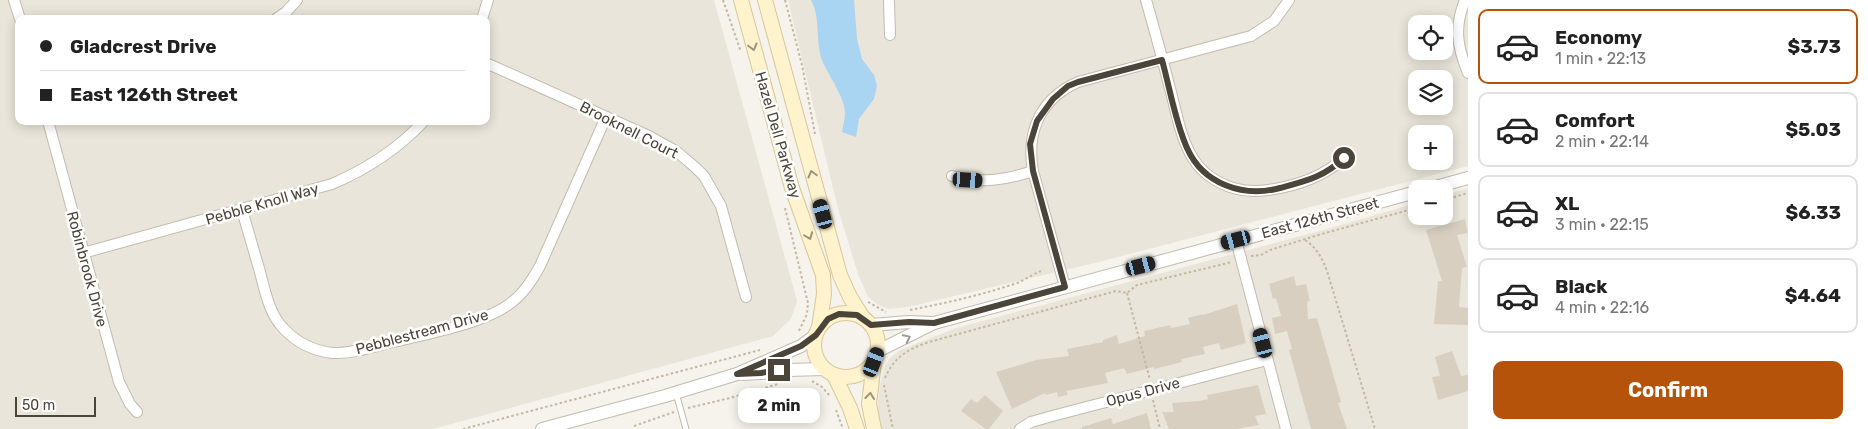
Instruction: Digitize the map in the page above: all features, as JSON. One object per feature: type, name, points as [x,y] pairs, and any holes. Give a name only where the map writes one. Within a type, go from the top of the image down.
[{"type":"main road","name":"Hazel Dell Parkway","points":[[741,0],[792,188],[821,268],[824,294],[818,331]]},
{"type":"main road","name":"Hazel Dell Parkway","points":[[765,0],[840,275],[850,297],[867,322]]},
{"type":"main road","points":[[857,429],[850,408],[829,372],[818,361],[814,351],[818,331],[828,319],[839,314],[851,314],[867,322],[877,335],[876,357],[869,404],[874,429]]},
{"type":"main road","points":[[829,372],[845,378],[856,376],[866,370],[876,357]]},
{"type":"street","points":[[14,0],[19,15]]},
{"type":"street","points":[[282,15],[297,0]]},
{"type":"street","points":[[483,15],[488,0]]},
{"type":"street","points":[[889,0],[890,35]]},
{"type":"street","points":[[1146,0],[1187,147],[1204,172],[1221,184],[1244,191],[1275,189],[1318,177],[1332,169],[1344,158]]},
{"type":"street","points":[[1065,287],[1030,156],[1032,133],[1045,108],[1061,91],[1078,82],[1251,36],[1274,21],[1289,0]]},
{"type":"street","points":[[1465,0],[1458,27],[1458,47],[1468,72]]},
{"type":"street","name":"Brooknell Court","points":[[490,65],[676,151],[704,176],[721,206],[746,297]]},
{"type":"street","name":"Pebblestream Drive","points":[[242,210],[271,310],[282,327],[298,341],[313,349],[333,353],[351,352],[443,330],[501,309],[512,302],[531,281],[540,266],[606,117]]},
{"type":"street","name":"Robinbrook Drive","points":[[49,125],[119,382],[130,404],[137,412]]},
{"type":"street","name":"Pebble Knoll Way","points":[[83,253],[315,190],[346,178],[385,155],[419,125]]},
{"type":"street","points":[[952,176],[968,180],[985,181],[1001,180],[1033,171]]},
{"type":"street","points":[[1453,182],[1468,178]]},
{"type":"street","name":"East 126th Street","points":[[876,357],[934,323],[1408,194]]},
{"type":"street","points":[[1236,240],[1286,429]]},
{"type":"street","name":"East 126th Street","points":[[867,322],[934,323]]},
{"type":"street","points":[[542,429],[737,374],[801,346],[818,331]]},
{"type":"street","name":"Opus Drive","points":[[1020,429],[1031,422],[1267,360]]},
{"type":"street","points":[[737,374],[794,369],[829,372]]},
{"type":"lane","points":[[676,392],[686,429]]},
{"type":"path","points":[[786,0],[802,65],[816,136]]},
{"type":"path","points":[[1453,198],[1468,194]]},
{"type":"path","points":[[893,429],[884,382],[892,364],[904,353],[929,342],[1116,291],[1127,293],[1137,285],[1261,255],[1270,250],[1408,210]]},
{"type":"path","points":[[1305,240],[1315,247],[1327,272],[1376,429]]},
{"type":"path","points":[[905,311],[996,290],[1042,271]]},
{"type":"path","points":[[794,337],[805,322],[808,314],[807,292]]},
{"type":"path","points":[[1127,293],[1160,429]]},
{"type":"path","points":[[865,297],[874,306],[888,312]]},
{"type":"path","points":[[463,429],[764,349]]},
{"type":"path","points":[[809,380],[822,387],[831,398]]},
{"type":"path","points":[[634,426],[681,410],[780,383]]},
{"type":"shaded area","points":[[0,0],[714,0],[797,301],[791,319],[773,336],[433,429],[0,429]]},
{"type":"shaded area","points":[[788,0],[1468,0],[1468,166],[1453,170],[1453,125],[1408,125],[1408,170],[1453,170],[1408,180],[1408,182],[1095,263],[908,307],[889,309],[878,305],[868,297],[858,274],[838,209]]},
{"type":"shaded area","points":[[1468,188],[1468,429],[882,429],[877,409],[880,384],[885,366],[890,358],[900,350],[956,328],[1327,229],[1408,205],[1408,225],[1453,225],[1453,192]]},
{"type":"water","points":[[811,0],[854,0],[857,39],[862,59],[874,75],[877,86],[874,99],[859,119],[856,137],[842,132],[845,115],[844,107],[822,60],[816,14]]},
{"type":"building","points":[[1465,219],[1468,233],[1457,235],[1467,267],[1462,268],[1459,307],[1468,308],[1468,325],[1434,324],[1438,281],[1442,281],[1426,230],[1444,225],[1453,225],[1453,222]]},
{"type":"building","points":[[1294,276],[1296,286],[1306,284],[1310,301],[1307,302],[1308,319],[1317,318],[1341,402],[1338,403],[1347,429],[1311,429],[1289,350],[1292,349],[1287,331],[1275,334],[1272,318],[1281,316],[1276,298],[1273,299],[1269,284]]},
{"type":"building","points":[[1237,304],[1246,343],[1221,350],[1219,343],[1203,347],[1205,354],[1181,359],[1182,362],[1154,369],[1154,367],[1127,374],[1124,368],[1105,373],[1108,383],[1066,391],[1068,395],[1058,397],[1057,392],[1046,395],[1045,393],[1012,409],[996,372],[1036,360],[1069,356],[1067,349],[1103,342],[1103,340],[1117,335],[1119,344],[1145,336],[1144,331],[1170,325],[1171,328],[1190,324],[1188,318]]},
{"type":"building","points":[[1452,351],[1461,376],[1468,375],[1468,391],[1438,400],[1432,377],[1440,376],[1435,357]]},
{"type":"building","points":[[1258,385],[1266,414],[1255,416],[1259,425],[1236,429],[1169,429],[1162,412],[1174,412],[1172,403],[1199,401],[1208,399],[1207,395]]},
{"type":"building","points":[[985,395],[1003,411],[989,429],[986,429],[961,411],[971,399],[977,403]]},
{"type":"building","points":[[1147,413],[1151,429],[1082,429],[1082,427],[1111,418],[1113,424]]},
{"type":"route","points":[[779,370],[737,374],[808,342],[816,335],[823,323],[839,314],[857,315],[871,325],[909,322],[934,323],[1065,287],[1033,171],[1030,144],[1037,121],[1045,108],[1061,91],[1078,82],[1162,60],[1184,138],[1191,155],[1209,176],[1235,190],[1260,192],[1311,180],[1332,169],[1344,158]]}]
